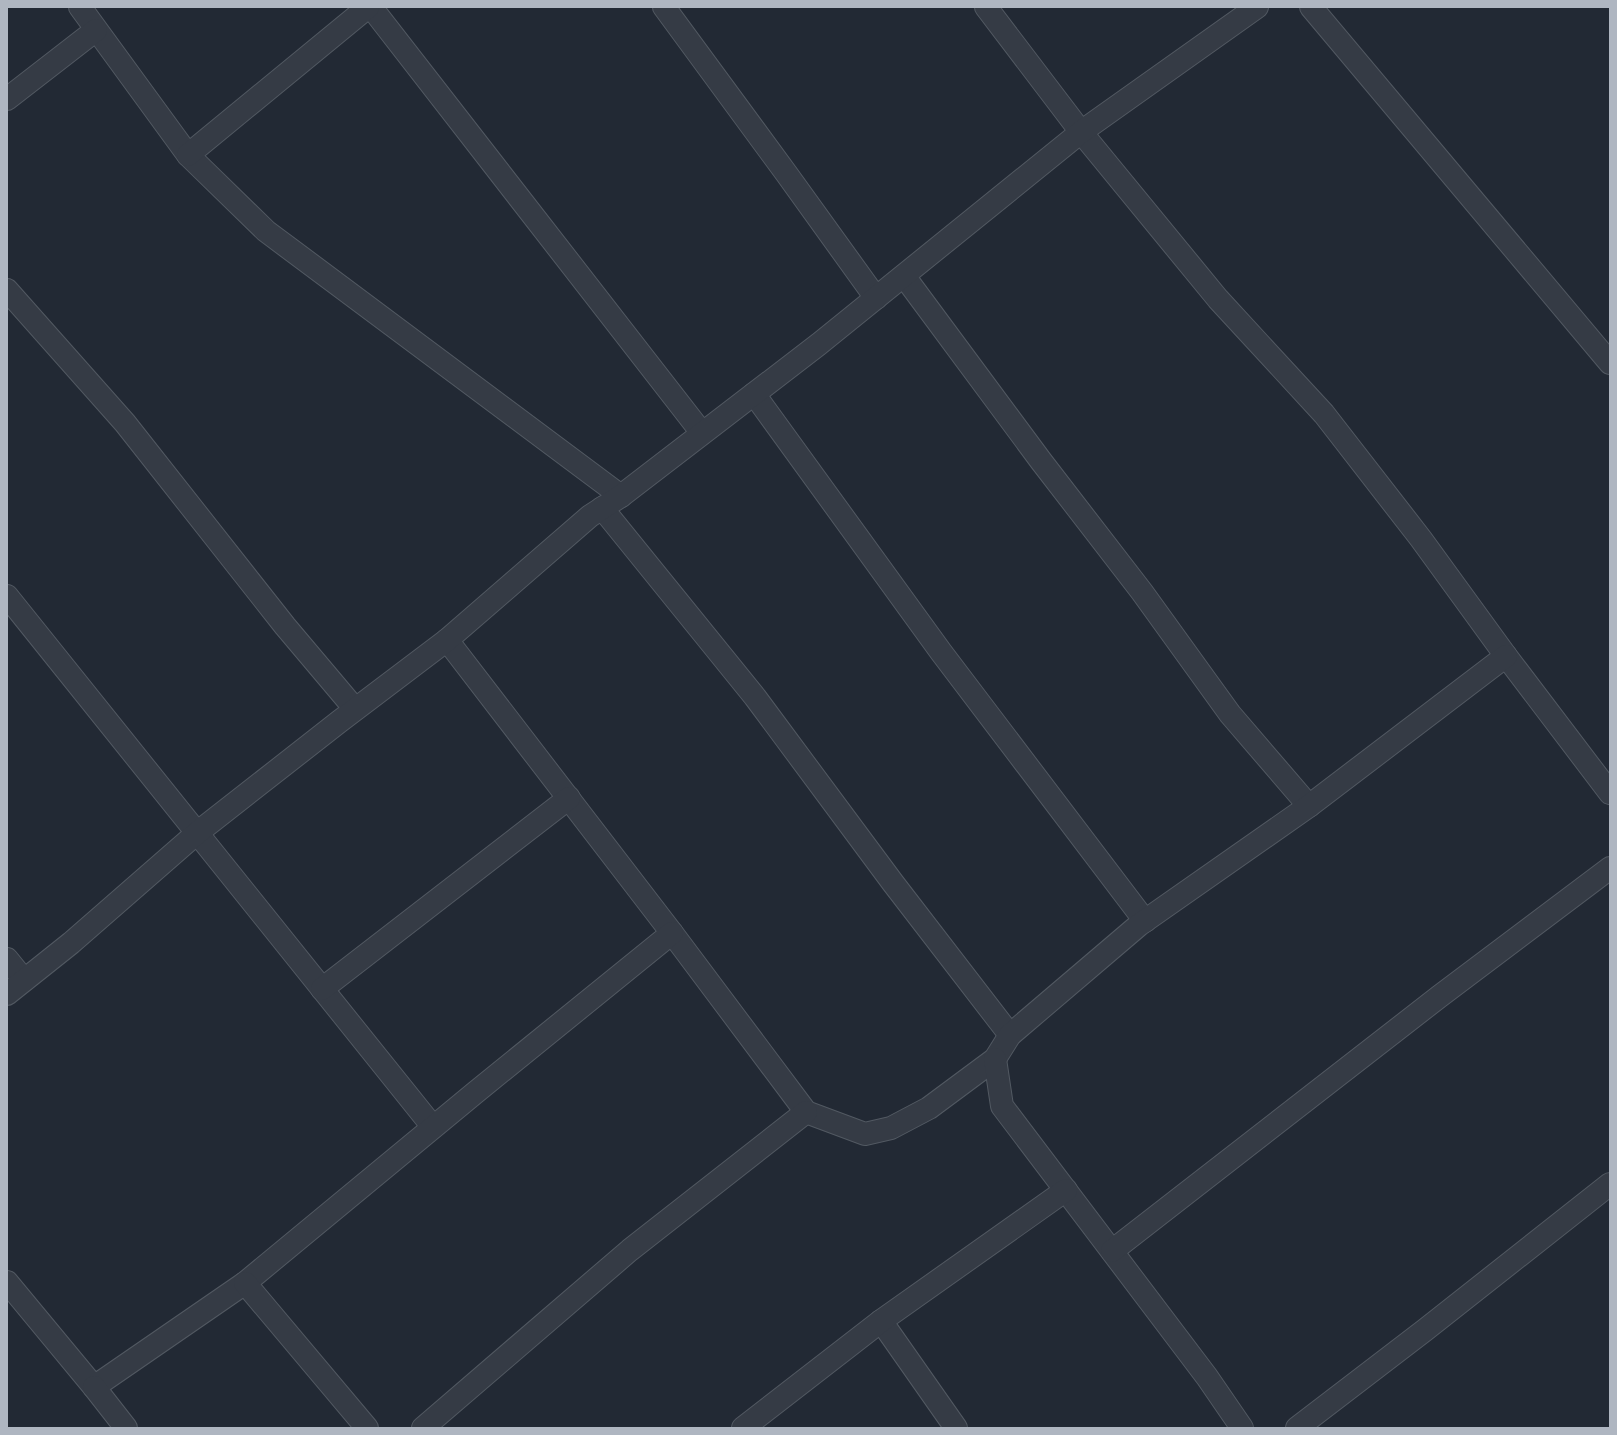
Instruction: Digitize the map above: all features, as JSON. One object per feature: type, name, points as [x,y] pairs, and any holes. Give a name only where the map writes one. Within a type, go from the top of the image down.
[{"type":"street","points":[[80,7],[188,155],[266,231],[621,496]]},
{"type":"street","points":[[188,155],[370,7],[702,433]]},
{"type":"street","points":[[664,7],[876,298]]},
{"type":"street","points":[[986,7],[1081,132],[1218,299],[1324,414],[1421,539],[1506,656],[1610,793]]},
{"type":"street","points":[[7,994],[71,943],[197,834],[447,640],[602,508],[621,496],[754,394],[904,276],[1081,132],[1257,7]]},
{"type":"street","points":[[1311,7],[1610,362]]},
{"type":"street","points":[[7,99],[96,30]]},
{"type":"street","points":[[904,276],[1041,461],[1142,592],[1230,714],[1309,806]]},
{"type":"street","points":[[7,290],[125,423],[285,626],[355,710]]},
{"type":"street","points":[[754,394],[941,652],[1145,921]]},
{"type":"street","points":[[602,508],[755,697],[893,883],[1010,1035]]},
{"type":"street","points":[[7,596],[433,1127]]},
{"type":"street","points":[[447,640],[672,933],[806,1112],[866,1134],[891,1128],[929,1108],[995,1059],[1010,1035],[1145,921],[1309,806],[1506,656]]},
{"type":"street","points":[[322,989],[568,798]]},
{"type":"street","points":[[1112,1251],[1433,1001],[1610,868]]},
{"type":"street","points":[[94,1387],[245,1283],[433,1127],[672,933]]},
{"type":"street","points":[[7,959],[24,980]]},
{"type":"street","points":[[995,1059],[1002,1106],[1207,1377],[1242,1428]]},
{"type":"street","points":[[423,1428],[630,1250],[806,1112]]},
{"type":"street","points":[[1297,1428],[1432,1325],[1610,1184]]},
{"type":"street","points":[[743,1428],[881,1321],[1066,1190]]},
{"type":"street","points":[[7,1282],[126,1428]]},
{"type":"street","points":[[245,1283],[367,1428]]},
{"type":"street","points":[[881,1321],[956,1428]]}]
